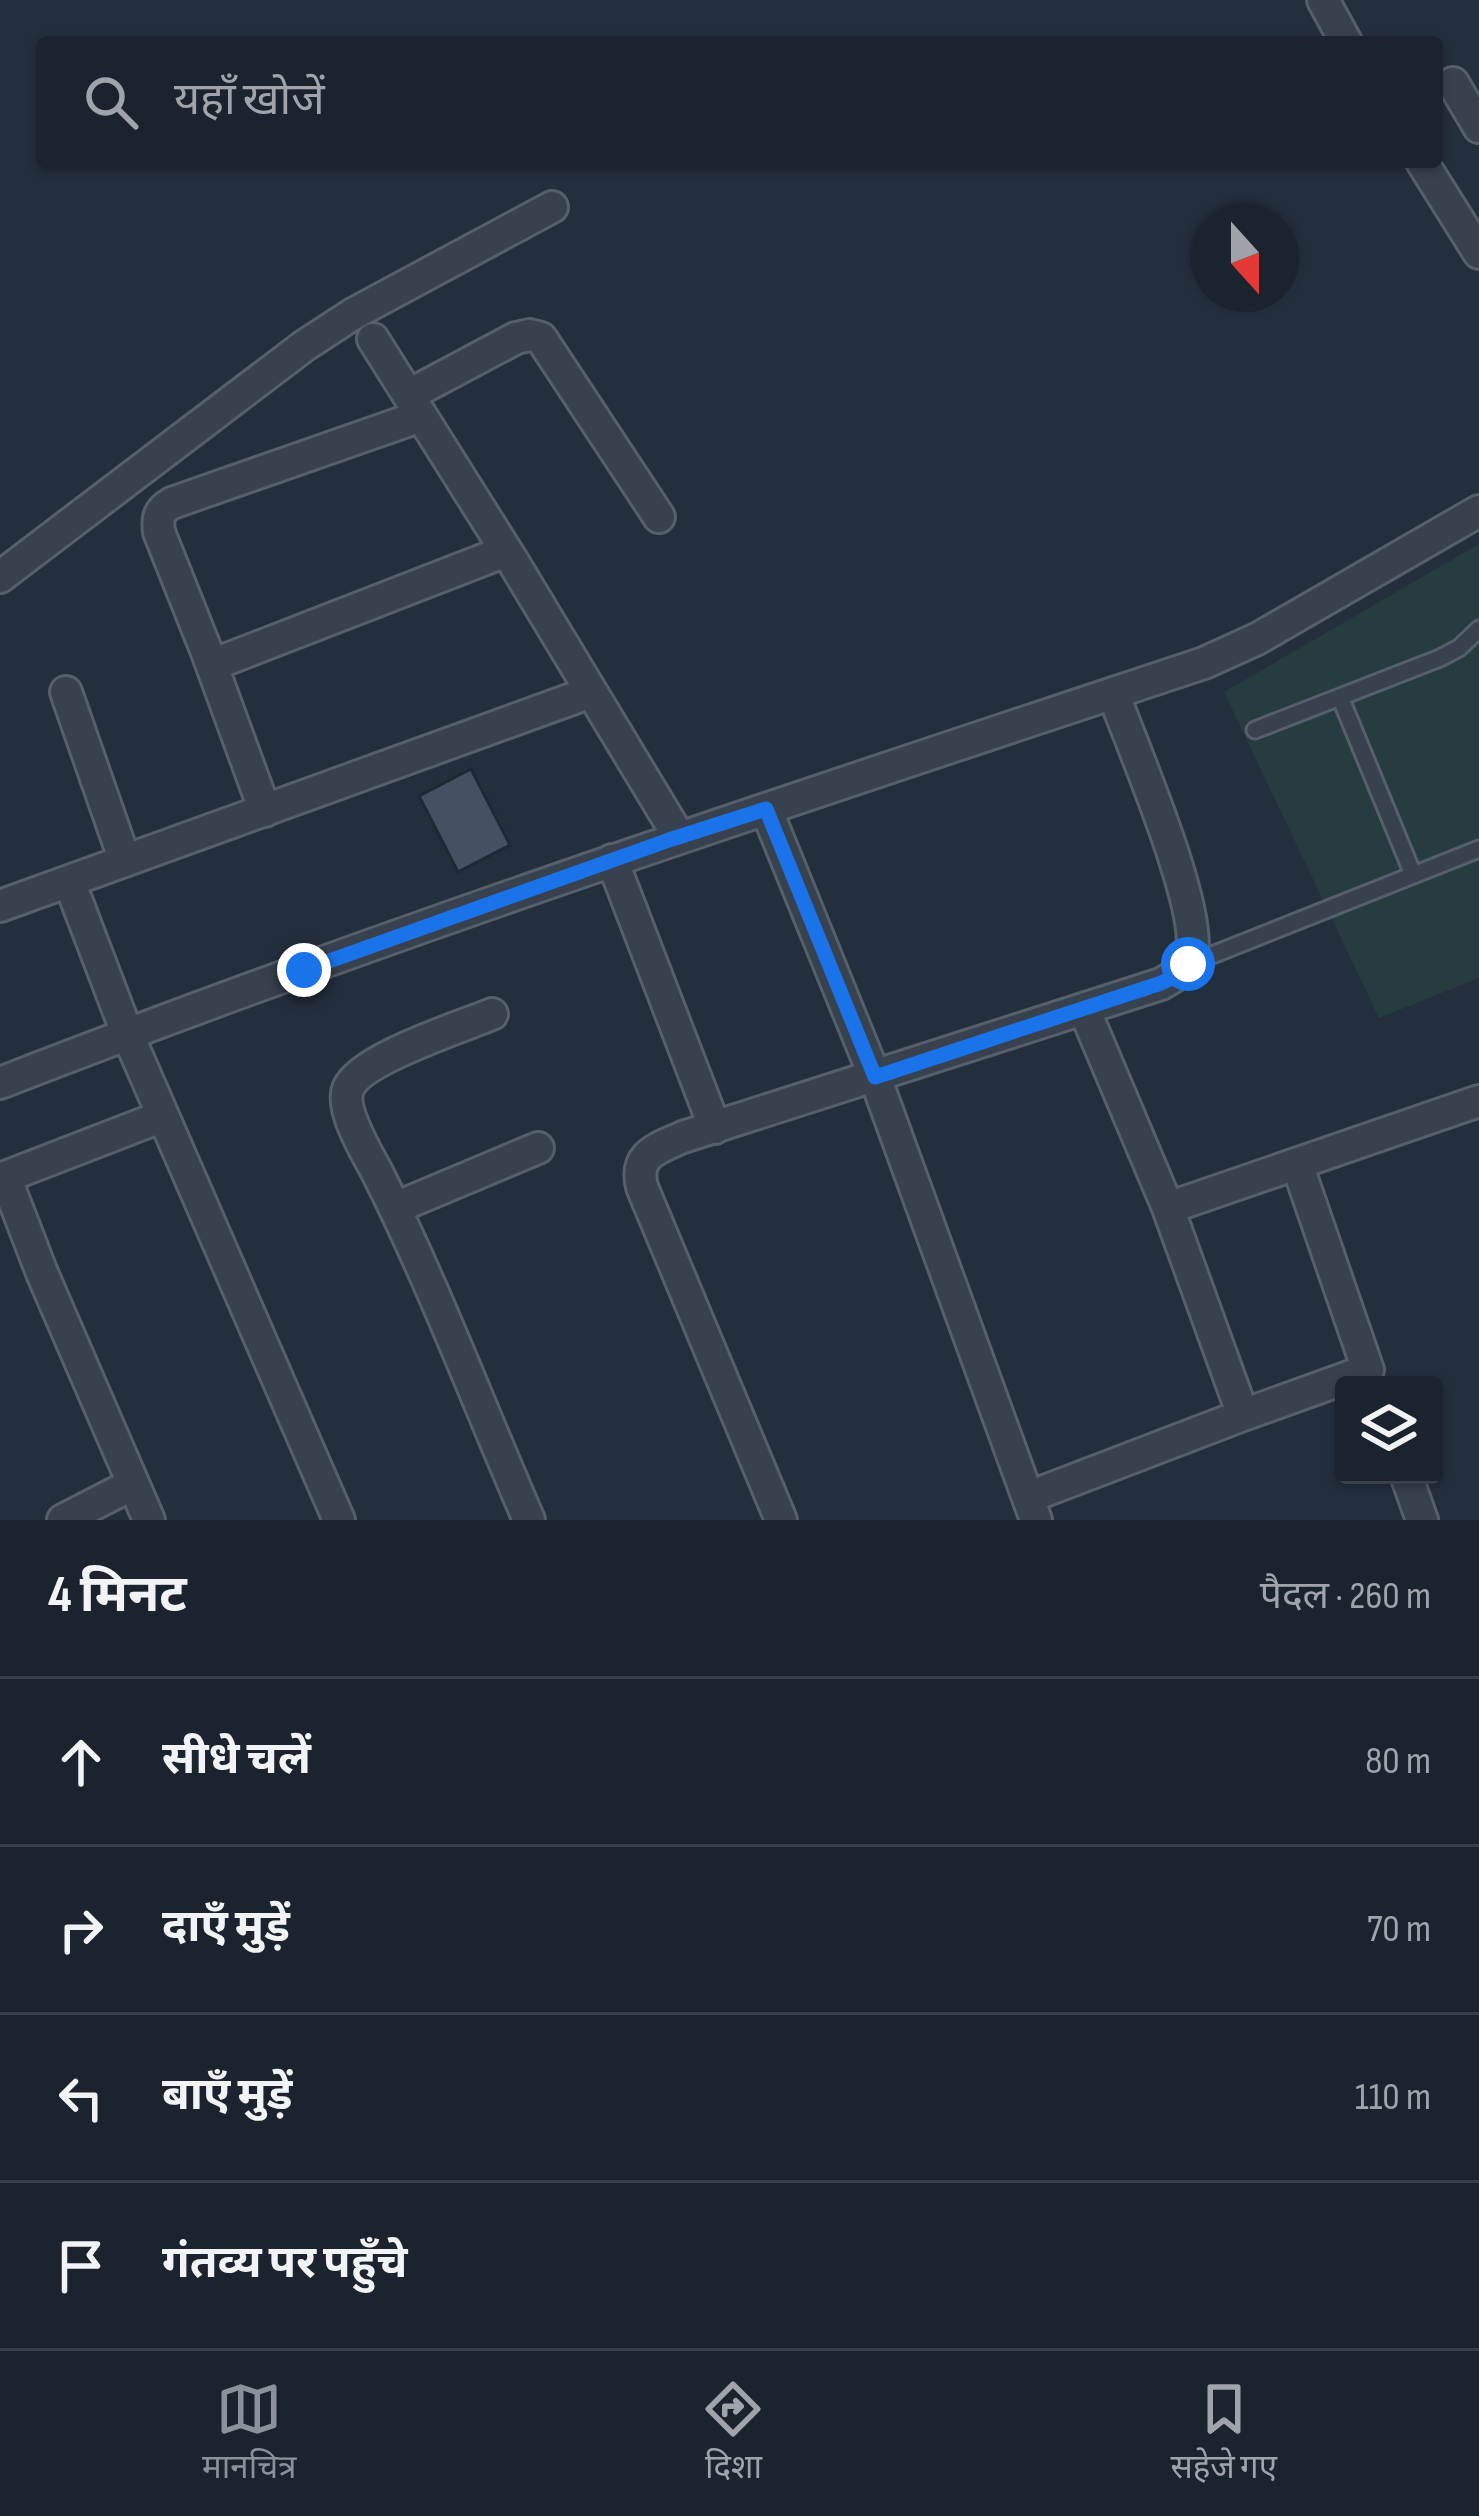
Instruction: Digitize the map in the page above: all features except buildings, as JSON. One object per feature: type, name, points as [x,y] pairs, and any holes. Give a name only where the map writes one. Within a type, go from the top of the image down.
[{"type":"street","points":[[1323,0],[1343,36]]},
{"type":"street","points":[[1456,82],[1479,127]]},
{"type":"street","points":[[1426,168],[1479,253]]},
{"type":"street","points":[[0,577],[304,346],[353,314],[552,207]]},
{"type":"street","points":[[265,811],[159,532],[163,508],[415,406],[516,338],[530,335],[541,338],[659,517]]},
{"type":"street","points":[[373,339],[679,837]]},
{"type":"street","points":[[0,1083],[612,860],[1204,663],[1257,639],[1479,511]]},
{"type":"street","points":[[212,665],[506,551]]},
{"type":"street","points":[[66,692],[125,861]]},
{"type":"street","points":[[0,906],[592,692]]},
{"type":"street","points":[[781,1520],[642,1187],[638,1172],[643,1159],[683,1137],[1176,976],[1193,950],[1185,894],[1114,693]]},
{"type":"street","points":[[766,809],[875,1077],[1032,1509],[1243,1415],[1335,1388]]},
{"type":"street","points":[[612,860],[715,1128]]},
{"type":"street","points":[[69,881],[128,1033],[338,1520]]},
{"type":"street","points":[[1084,1009],[1168,1208],[1243,1415]]},
{"type":"street","points":[[492,1014],[383,1058],[350,1084],[345,1096],[529,1520]]},
{"type":"street","points":[[1168,1208],[1479,1101]]},
{"type":"street","points":[[149,1520],[3,1178],[163,1116]]},
{"type":"street","points":[[395,1208],[538,1148]]},
{"type":"street","points":[[1297,1164],[1370,1376]]},
{"type":"street","points":[[63,1520],[133,1484]]},
{"type":"street","points":[[1409,1484],[1422,1520]]},
{"type":"lane","points":[[1255,730],[1440,658],[1479,629]]},
{"type":"lane","points":[[1340,697],[1413,874]]},
{"type":"lane","points":[[1188,964],[1479,849]]},
{"type":"green space","points":[[1479,544],[1479,978],[1379,1018],[1224,692]]},
{"type":"route","points":[[304,970],[766,809],[875,1077],[1161,983],[1188,964]]}]
